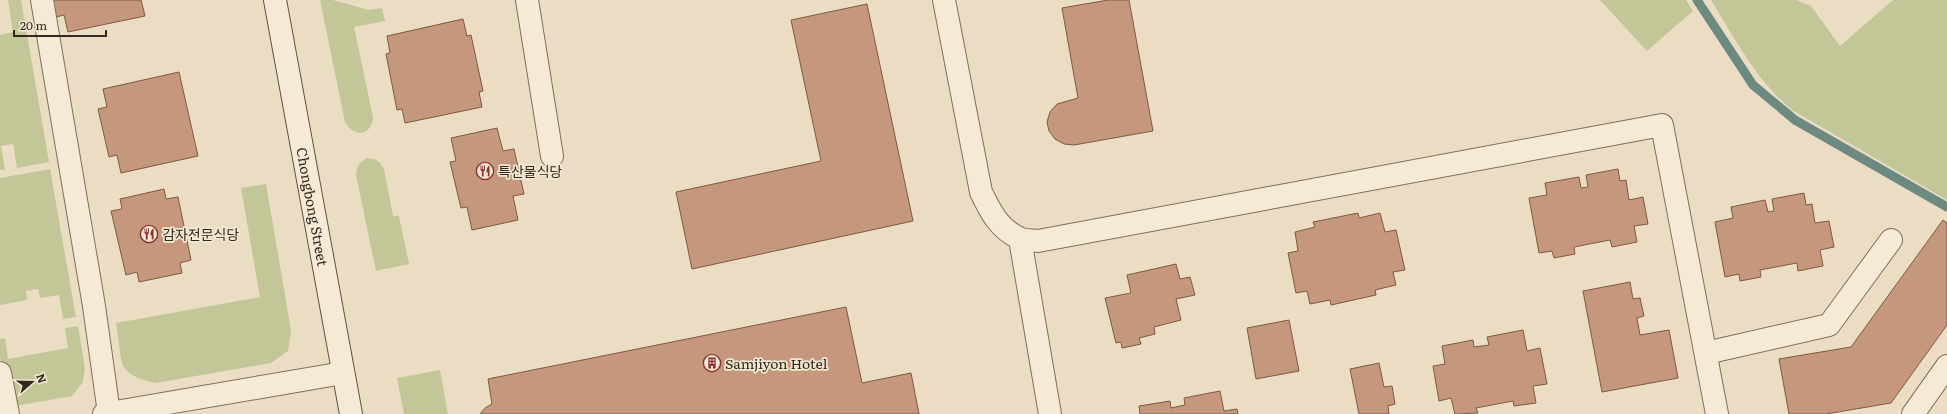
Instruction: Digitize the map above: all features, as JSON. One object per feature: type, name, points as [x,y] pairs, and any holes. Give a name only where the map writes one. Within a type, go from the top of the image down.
[{"type":"street","points":[[42,0],[94,306],[106,414],[343,373]]},
{"type":"street","name":"Chongbong Street","points":[[275,0],[351,414]]},
{"type":"street","points":[[526,0],[552,156]]},
{"type":"street","points":[[944,0],[981,192],[993,217],[1005,229],[1020,239],[1038,241],[1662,125],[1717,414]]},
{"type":"street","points":[[1020,239],[1050,414]]},
{"type":"street","points":[[1706,353],[1829,325],[1891,240]]},
{"type":"street","points":[[1913,414],[1947,366]]},
{"type":"street","points":[[0,373],[8,414]]},
{"type":"green space","points":[[8,0],[21,0],[49,162],[17,168],[13,144],[1,146],[5,170],[0,170],[0,35],[13,32]]},
{"type":"green space","points":[[320,0],[333,0],[369,10],[382,8],[385,21],[354,27],[373,117],[369,128],[362,133],[353,131],[345,122]]},
{"type":"green space","points":[[1600,0],[1686,0],[1693,11],[1647,51]]},
{"type":"green space","points":[[1711,0],[1796,0],[1811,6],[1840,46],[1893,0],[1947,0],[1947,200],[1792,110],[1779,98],[1757,72]]},
{"type":"green space","points":[[367,158],[377,161],[384,169],[393,216],[399,216],[409,264],[376,271],[356,175],[359,165]]},
{"type":"green space","points":[[50,169],[76,317],[63,319],[59,295],[40,298],[38,289],[26,291],[27,300],[0,305],[0,178]]},
{"type":"green space","points":[[266,184],[291,330],[288,351],[271,363],[156,383],[134,376],[123,366],[116,323],[260,297],[241,188]]},
{"type":"green space","points":[[78,326],[85,368],[83,382],[72,396],[9,407],[0,357],[0,339],[5,338],[8,359],[68,348],[65,328]]},
{"type":"green space","points":[[440,370],[448,414],[404,414],[397,378]]},
{"type":"building","points":[[52,0],[141,0],[145,16],[68,32],[64,15],[56,17]]},
{"type":"building","points":[[1108,0],[1129,0],[1153,131],[1074,145],[1064,144],[1055,139],[1049,131],[1047,122],[1050,112],[1057,104],[1078,98],[1062,8]]},
{"type":"building","points":[[867,4],[913,221],[692,269],[676,192],[821,161],[791,20]]},
{"type":"building","points":[[463,19],[467,36],[471,35],[483,91],[479,92],[482,107],[405,123],[402,109],[397,110],[386,54],[390,53],[387,36]]},
{"type":"building","points":[[179,72],[198,156],[121,173],[117,155],[109,157],[98,109],[107,107],[103,89]]},
{"type":"building","points":[[497,128],[503,151],[514,149],[524,194],[513,196],[518,220],[472,230],[467,207],[461,208],[450,162],[456,161],[451,138]]},
{"type":"building","points":[[1618,169],[1620,181],[1626,180],[1629,200],[1643,197],[1648,224],[1634,226],[1637,242],[1612,247],[1610,240],[1574,247],[1575,254],[1554,258],[1552,251],[1539,253],[1529,198],[1547,195],[1545,183],[1579,177],[1581,188],[1588,187],[1586,175]]},
{"type":"building","points":[[164,189],[166,199],[178,197],[191,260],[180,263],[182,273],[139,282],[137,272],[126,275],[111,211],[122,209],[120,199]]},
{"type":"building","points":[[1804,193],[1806,205],[1812,204],[1815,223],[1829,221],[1834,247],[1820,250],[1823,266],[1798,271],[1797,263],[1760,270],[1761,277],[1740,281],[1739,274],[1725,277],[1715,222],[1733,218],[1731,207],[1765,200],[1768,212],[1774,211],[1772,199]]},
{"type":"building","points":[[1358,213],[1359,218],[1380,213],[1385,232],[1396,230],[1405,270],[1393,272],[1396,285],[1375,290],[1376,295],[1331,305],[1330,300],[1310,304],[1307,291],[1296,293],[1288,253],[1298,251],[1295,232],[1315,227],[1313,222]]},
{"type":"building","points":[[1943,220],[1947,223],[1947,325],[1891,403],[1826,414],[1789,414],[1779,359],[1851,347]]},
{"type":"building","points":[[1176,264],[1180,279],[1190,277],[1195,295],[1176,299],[1181,320],[1154,327],[1155,334],[1139,338],[1141,344],[1122,348],[1121,342],[1116,343],[1105,298],[1131,293],[1127,275]]},
{"type":"building","points":[[1630,282],[1633,299],[1640,298],[1644,316],[1637,318],[1640,335],[1669,330],[1678,378],[1602,392],[1583,291]]},
{"type":"building","name":"Samjiyon Hotel","points":[[846,307],[862,383],[911,373],[919,414],[480,414],[485,408],[492,404],[488,379]]},
{"type":"building","points":[[1289,320],[1299,371],[1256,379],[1247,328]]},
{"type":"building","points":[[1523,330],[1527,351],[1540,348],[1547,384],[1533,386],[1536,403],[1514,406],[1513,401],[1476,408],[1478,413],[1455,414],[1451,398],[1439,401],[1433,366],[1445,364],[1442,346],[1473,340],[1474,347],[1489,345],[1487,337]]},
{"type":"building","points":[[1379,363],[1384,387],[1392,386],[1395,404],[1388,406],[1389,414],[1359,414],[1350,369]]},
{"type":"building","points":[[1220,391],[1224,411],[1237,409],[1238,414],[1140,414],[1139,406],[1170,401],[1171,408],[1185,405],[1184,398]]},
{"type":"waterway","points":[[1697,0],[1753,85],[1795,120],[1947,207]]},
{"type":"place","name":"특산물식당","points":[[485,171]]},
{"type":"place","name":"감자전문식당","points":[[149,234]]},
{"type":"place","name":"Samjiyon Hotel","points":[[712,363]]}]
